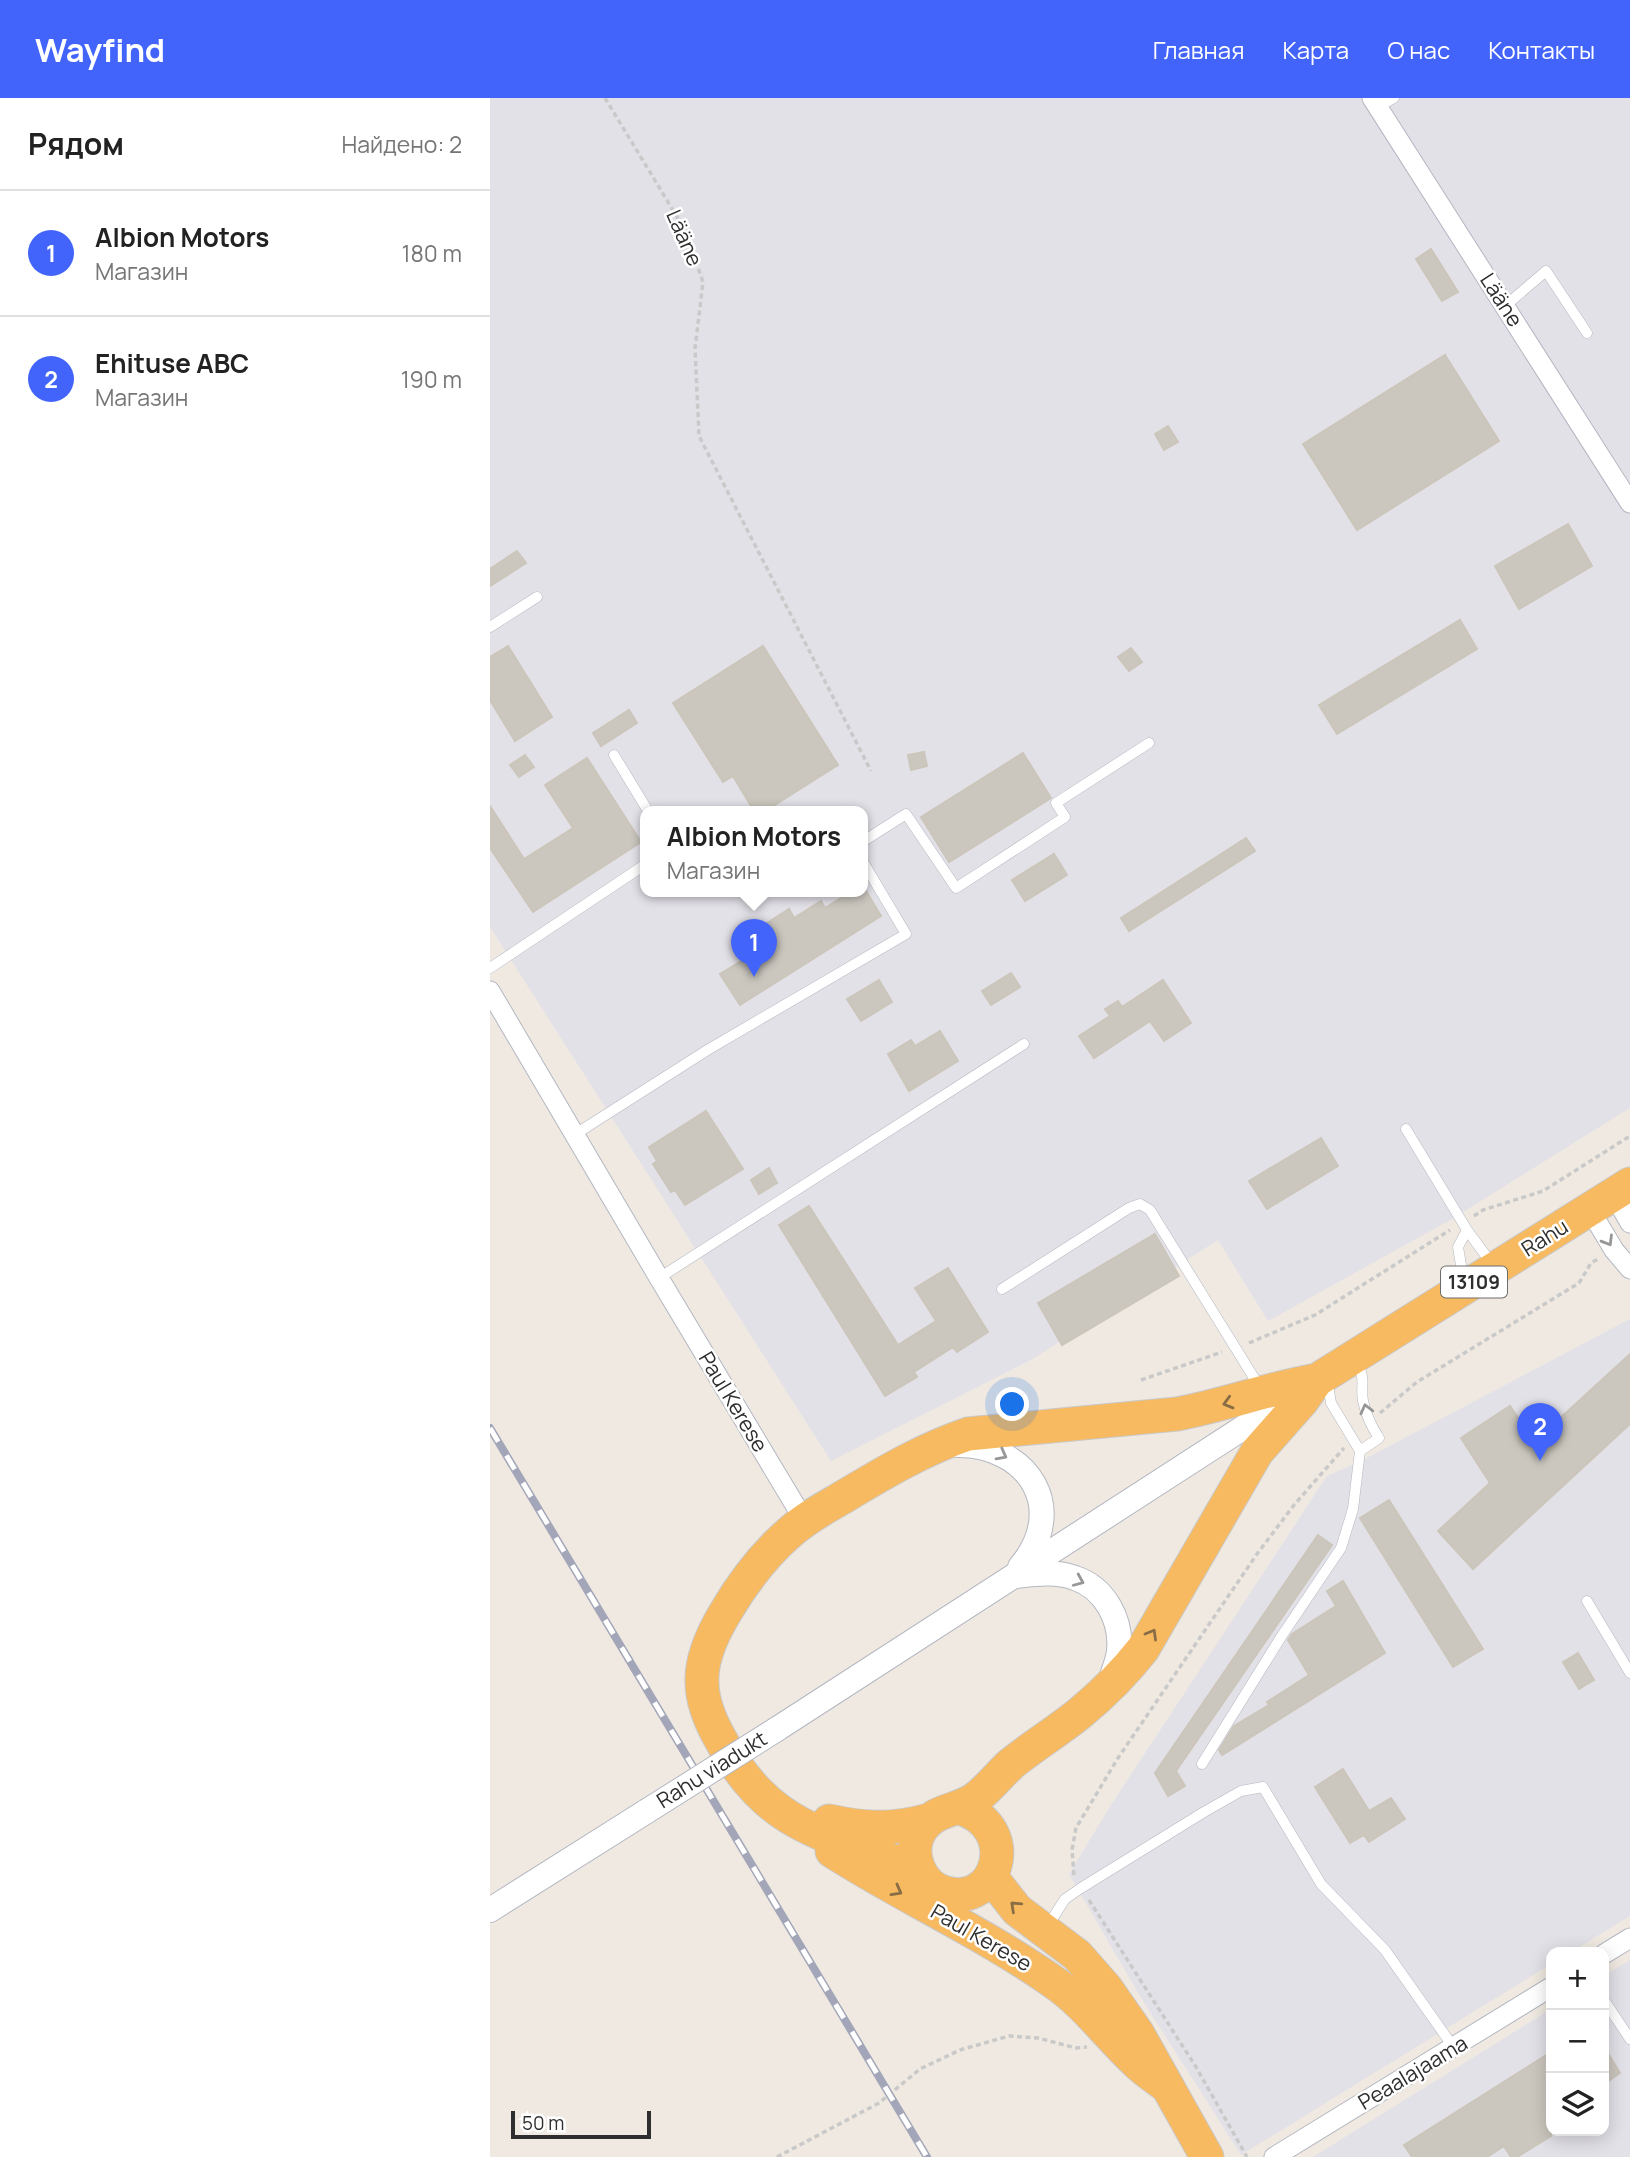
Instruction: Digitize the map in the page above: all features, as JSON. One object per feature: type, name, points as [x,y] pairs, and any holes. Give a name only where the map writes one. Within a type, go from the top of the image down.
[{"type":"highway","name":"Rahu","points":[[1318,1394],[1354,1357],[1611,1196]]},
{"type":"highway","points":[[804,1520],[882,1473],[936,1445],[968,1434],[1177,1414],[1210,1408],[1263,1392],[1318,1394]]},
{"type":"highway","points":[[1067,1723],[1061,1733],[1020,1776],[1008,1794],[1000,1818],[997,1857],[990,1877],[981,1886],[955,1895],[932,1883],[916,1863],[915,1840],[929,1820],[938,1813],[960,1808],[975,1798],[1009,1766],[1097,1699],[1127,1669],[1143,1649],[1256,1452],[1318,1394]]},
{"type":"highway","name":"Paul Kerese","points":[[804,1520],[759,1563],[738,1591],[713,1636],[706,1655],[702,1683],[708,1711],[731,1759],[796,1829],[864,1872],[1009,1953],[1054,1982],[1085,2007],[1136,2063],[1165,2085]]},
{"type":"highway","name":"Paul Kerese","points":[[775,1807],[853,1826],[892,1828],[929,1820]]},
{"type":"highway","name":"Paul Kerese","points":[[775,1807],[839,1842],[894,1859],[1006,1930],[1102,2001],[1147,2050]]},
{"type":"highway","points":[[960,1808],[982,1818],[996,1843]]},
{"type":"highway","name":"Paul Kerese","points":[[990,1877],[1017,1910],[1077,1955],[1094,1972],[1138,2034],[1207,2157]]},
{"type":"street","name":"Lääne","points":[[1381,101],[1505,306],[1630,503]]},
{"type":"street","name":"Paul Kerese","points":[[490,991],[804,1520]]},
{"type":"street","points":[[1611,1196],[1630,1223]]},
{"type":"street","points":[[1611,1196],[1614,1250],[1630,1269]]},
{"type":"street","name":"13109","points":[[1012,1577],[1318,1394]]},
{"type":"street","points":[[936,1445],[976,1445],[999,1451],[1030,1477],[1040,1501],[1043,1521],[1028,1558],[1012,1577]]},
{"type":"street","points":[[1012,1577],[1055,1573],[1074,1577],[1090,1585],[1104,1597],[1114,1614],[1119,1632],[1119,1653],[1108,1686]]},
{"type":"street","name":"Rahu viadukt","points":[[490,1910],[1012,1577]]},
{"type":"street","points":[[1609,1951],[1630,1938]]},
{"type":"street","name":"Peaalajaama","points":[[1274,2157],[1546,1990]]},
{"type":"lane","points":[[1505,306],[1546,271],[1587,332]]},
{"type":"lane","points":[[490,627],[537,597]]},
{"type":"lane","points":[[868,839],[906,814],[956,888],[1065,817],[1056,803],[1149,743]]},
{"type":"lane","points":[[614,755],[645,806]]},
{"type":"lane","points":[[490,968],[640,868]]},
{"type":"lane","points":[[574,1135],[709,1049],[905,934],[868,869]]},
{"type":"lane","points":[[659,1278],[1024,1044]]},
{"type":"lane","points":[[1406,1129],[1464,1226],[1496,1268]]},
{"type":"lane","points":[[1002,1289],[1129,1208],[1140,1204],[1150,1210],[1263,1392]]},
{"type":"lane","points":[[1464,1226],[1458,1247],[1465,1287]]},
{"type":"lane","points":[[1354,1357],[1364,1376],[1363,1398],[1369,1423],[1378,1438],[1360,1451]]},
{"type":"lane","points":[[1202,1764],[1281,1637],[1341,1548],[1353,1509],[1360,1451],[1318,1394]]},
{"type":"lane","points":[[1587,1601],[1630,1673]]},
{"type":"lane","points":[[1045,1930],[1065,1899],[1241,1791],[1263,1787],[1321,1884],[1385,1950],[1454,2048]]},
{"type":"lane","points":[[1609,2008],[1630,2039]]},
{"type":"path","name":"Lääne","points":[[605,98],[685,230],[703,282],[695,348],[699,436],[872,771]]},
{"type":"path","points":[[1141,1380],[1237,1348],[1315,1315],[1464,1226],[1483,1210],[1543,1191],[1630,1136]]},
{"type":"path","points":[[776,2157],[879,2103],[891,2096],[920,2069],[960,2050],[1009,2036],[1038,2038],[1076,2048],[1096,2045]]},
{"type":"shaded area","points":[[490,98],[1630,98],[1630,1108],[1452,1219],[1268,1321],[1218,1240],[1031,1360],[831,1461],[490,927]]},
{"type":"shaded area","points":[[1630,1319],[1630,1916],[1579,1947],[1546,1947],[1546,1967],[1241,2155],[1141,1998],[1069,1874],[1111,1805],[1327,1476],[1363,1460]]},
{"type":"shaded area","points":[[1630,1960],[1630,2157],[1313,2157],[1546,2012],[1546,2136],[1609,2136],[1609,1973]]},
{"type":"building","points":[[1431,249],[1458,292],[1442,301],[1416,259]]},
{"type":"building","points":[[1445,355],[1499,441],[1357,530],[1303,444]]},
{"type":"building","points":[[1168,426],[1178,442],[1164,450],[1155,434]]},
{"type":"building","points":[[1568,524],[1592,566],[1519,609],[1495,566]]},
{"type":"building","points":[[517,551],[526,563],[490,586],[490,569]]},
{"type":"building","points":[[1460,620],[1477,649],[1337,734],[1319,705]]},
{"type":"building","points":[[508,646],[552,717],[515,741],[490,700],[490,657]]},
{"type":"building","points":[[763,646],[838,765],[773,806],[751,806],[733,776],[723,782],[673,703]]},
{"type":"building","points":[[1131,648],[1142,662],[1129,671],[1118,657]]},
{"type":"building","points":[[629,710],[637,723],[601,746],[593,733]]},
{"type":"building","points":[[924,752],[927,766],[911,770],[908,755]]},
{"type":"building","points":[[1023,753],[1051,798],[949,862],[921,817]]},
{"type":"building","points":[[525,755],[534,767],[519,777],[510,765]]},
{"type":"building","points":[[587,758],[640,843],[533,912],[490,848],[490,806],[524,859],[573,828],[545,785]]},
{"type":"building","points":[[1246,838],[1255,851],[1129,931],[1121,918]]},
{"type":"building","points":[[1054,854],[1067,875],[1025,901],[1012,880]]},
{"type":"building","points":[[868,894],[881,916],[740,1005],[720,974],[771,943],[761,927],[789,909],[794,918],[821,901],[825,908],[842,897],[868,897]]},
{"type":"building","points":[[1011,973],[1020,987],[991,1005],[982,991]]},
{"type":"building","points":[[879,980],[892,1002],[861,1021],[847,999]]},
{"type":"building","points":[[1163,980],[1191,1023],[1164,1041],[1150,1021],[1094,1058],[1079,1036],[1110,1016],[1105,1009],[1118,1001],[1122,1007]]},
{"type":"building","points":[[940,1031],[958,1061],[909,1091],[888,1054],[911,1040],[915,1046]]},
{"type":"building","points":[[706,1111],[743,1169],[685,1205],[675,1190],[671,1192],[653,1164],[657,1161],[649,1147]]},
{"type":"building","points":[[1321,1138],[1338,1166],[1267,1209],[1249,1181]]},
{"type":"building","points":[[769,1168],[777,1183],[759,1194],[751,1180]]},
{"type":"building","points":[[809,1206],[898,1345],[936,1321],[915,1288],[948,1268],[988,1332],[957,1352],[953,1347],[914,1372],[917,1377],[885,1396],[779,1225]]},
{"type":"building","points":[[1155,1234],[1179,1276],[1062,1345],[1038,1303]]},
{"type":"building","points":[[1630,1354],[1630,1424],[1473,1569],[1438,1531],[1490,1483],[1461,1438],[1510,1406],[1534,1442]]},
{"type":"building","points":[[1389,1500],[1483,1649],[1453,1667],[1360,1518]]},
{"type":"building","points":[[1318,1535],[1332,1545],[1176,1771],[1185,1786],[1168,1796],[1155,1773]]},
{"type":"building","points":[[1343,1581],[1385,1653],[1222,1755],[1219,1750],[1234,1726],[1269,1705],[1267,1702],[1309,1675],[1288,1640],[1292,1634],[1336,1606],[1327,1591]]},
{"type":"building","points":[[1578,1653],[1594,1680],[1579,1689],[1563,1662]]},
{"type":"building","points":[[1343,1769],[1369,1811],[1391,1798],[1405,1819],[1369,1842],[1364,1835],[1350,1843],[1315,1787]]},
{"type":"building","points":[[1546,2055],[1546,2136],[1551,2136],[1517,2157],[1511,2157],[1504,2146],[1487,2157],[1412,2157],[1404,2145]]},
{"type":"building","points":[[1609,2055],[1620,2073],[1609,2081]]},
{"type":"railway","points":[[490,1428],[927,2157]]},
{"type":"place","name":"Albion Motors","points":[[754,977]]},
{"type":"place","name":"Ehituse ABC","points":[[1540,1461]]}]
